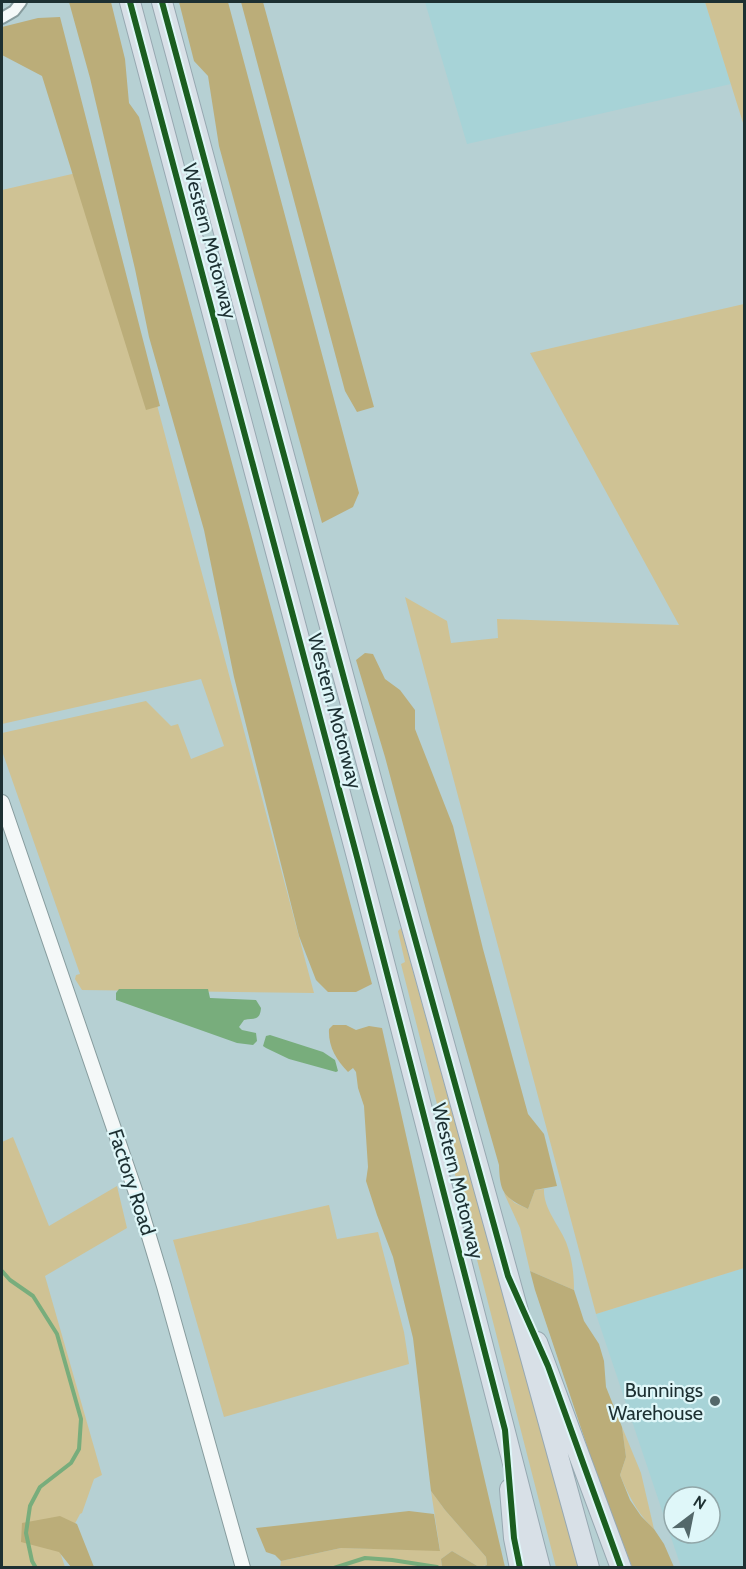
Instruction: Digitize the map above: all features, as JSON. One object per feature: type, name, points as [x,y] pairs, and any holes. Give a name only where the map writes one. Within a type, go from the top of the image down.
[{"type":"highway","name":"Western Motorway","points":[[130,2],[360,869],[540,1568]]},
{"type":"highway","name":"Western Motorway","points":[[162,2],[374,790],[590,1568]]},
{"type":"highway","points":[[508,1276],[548,1366],[621,1568]]},
{"type":"highway","points":[[505,1430],[514,1538],[520,1568]]},
{"type":"street","points":[[2,18],[14,11],[21,2]]},
{"type":"street","name":"Factory Road","points":[[2,802],[135,1190],[243,1568]]},
{"type":"shaded area","points":[[69,2],[111,2],[125,59],[129,103],[139,117],[372,984],[356,992],[328,992],[316,980],[299,936],[234,677],[204,530],[149,337],[90,78]]},
{"type":"shaded area","points":[[179,2],[228,2],[359,493],[353,507],[322,523],[219,146],[208,76],[194,61]]},
{"type":"shaded area","points":[[241,2],[263,2],[374,407],[357,412],[345,391]]},
{"type":"shaded area","points":[[425,2],[705,2],[731,84],[467,144]]},
{"type":"shaded area","points":[[705,2],[744,2],[744,126]]},
{"type":"shaded area","points":[[60,17],[160,406],[146,410],[42,76],[2,55],[2,27],[38,18]]},
{"type":"shaded area","points":[[94,169],[314,993],[82,990],[75,979],[76,975],[80,974],[2,751],[2,733],[146,701],[171,726],[178,724],[191,759],[224,746],[201,679],[2,724],[2,190]]},
{"type":"shaded area","points":[[744,304],[744,1268],[596,1314],[405,597],[447,621],[451,643],[498,638],[497,619],[679,625],[530,353]]},
{"type":"shaded area","points":[[365,653],[373,654],[385,679],[400,690],[415,710],[415,729],[453,826],[483,949],[528,1114],[544,1134],[557,1186],[535,1190],[528,1209],[508,1197],[500,1182],[499,1165],[356,660]]},
{"type":"shaded area","points":[[401,928],[578,1567],[556,1567],[401,964],[405,962],[398,931]]},
{"type":"shaded area","points":[[119,989],[208,989],[210,998],[256,1000],[261,1008],[259,1015],[256,1018],[244,1020],[239,1027],[242,1030],[256,1033],[257,1041],[253,1045],[237,1043],[116,1000],[116,993]]},
{"type":"shaded area","points":[[333,1025],[346,1025],[356,1030],[369,1026],[382,1028],[505,1567],[482,1567],[487,1565],[486,1557],[431,1491],[413,1338],[393,1257],[366,1181],[368,1167],[364,1106],[356,1072],[353,1068],[348,1072],[334,1052],[329,1035],[329,1029]]},
{"type":"shaded area","points":[[270,1035],[323,1052],[335,1060],[338,1071],[289,1059],[266,1048],[263,1046],[266,1036]]},
{"type":"shaded area","points":[[13,1137],[49,1226],[117,1186],[127,1228],[45,1276],[102,1475],[94,1479],[82,1513],[60,1552],[65,1567],[2,1568],[2,1142]]},
{"type":"shaded area","points":[[544,1189],[546,1203],[568,1248],[574,1290],[530,1271],[520,1228],[504,1193],[515,1203],[528,1209],[535,1190]]},
{"type":"shaded area","points":[[329,1205],[337,1239],[378,1232],[404,1332],[409,1364],[224,1417],[173,1240]]},
{"type":"shaded area","points":[[744,1268],[744,1567],[681,1567],[674,1545],[722,1545],[722,1485],[662,1485],[662,1510],[596,1314]]},
{"type":"shaded area","points":[[530,1271],[574,1290],[584,1321],[599,1344],[604,1361],[606,1387],[622,1427],[626,1457],[620,1475],[630,1500],[662,1541],[674,1567],[632,1567],[597,1476]]},
{"type":"shaded area","points":[[622,1427],[641,1473],[654,1529],[634,1504],[620,1475],[626,1457]]},
{"type":"shaded area","points":[[431,1491],[486,1557],[487,1565],[479,1567],[452,1551],[441,1559],[442,1567],[280,1568],[281,1561],[341,1548],[440,1550]]},
{"type":"shaded area","points":[[409,1511],[434,1514],[440,1551],[341,1548],[281,1561],[275,1555],[266,1552],[256,1528]]},
{"type":"shaded area","points":[[60,1516],[77,1524],[94,1567],[71,1567],[59,1552],[21,1542],[22,1523]]},
{"type":"shaded area","points":[[452,1551],[479,1567],[442,1567],[441,1559]]},
{"type":"waterway","points":[[2,1271],[10,1280],[33,1296],[57,1334],[81,1419],[79,1449],[71,1463],[40,1487],[30,1506],[26,1533],[32,1561],[36,1568]]},
{"type":"waterway","points":[[334,1568],[365,1558],[437,1567]]},
{"type":"cycle path","points":[[130,2],[357,857],[505,1430],[514,1538],[520,1568]]},
{"type":"cycle path","points":[[162,2],[374,790],[508,1276],[548,1366],[621,1568]]},
{"type":"place","name":"Bunnings Warehouse","points":[[715,1401]]}]
